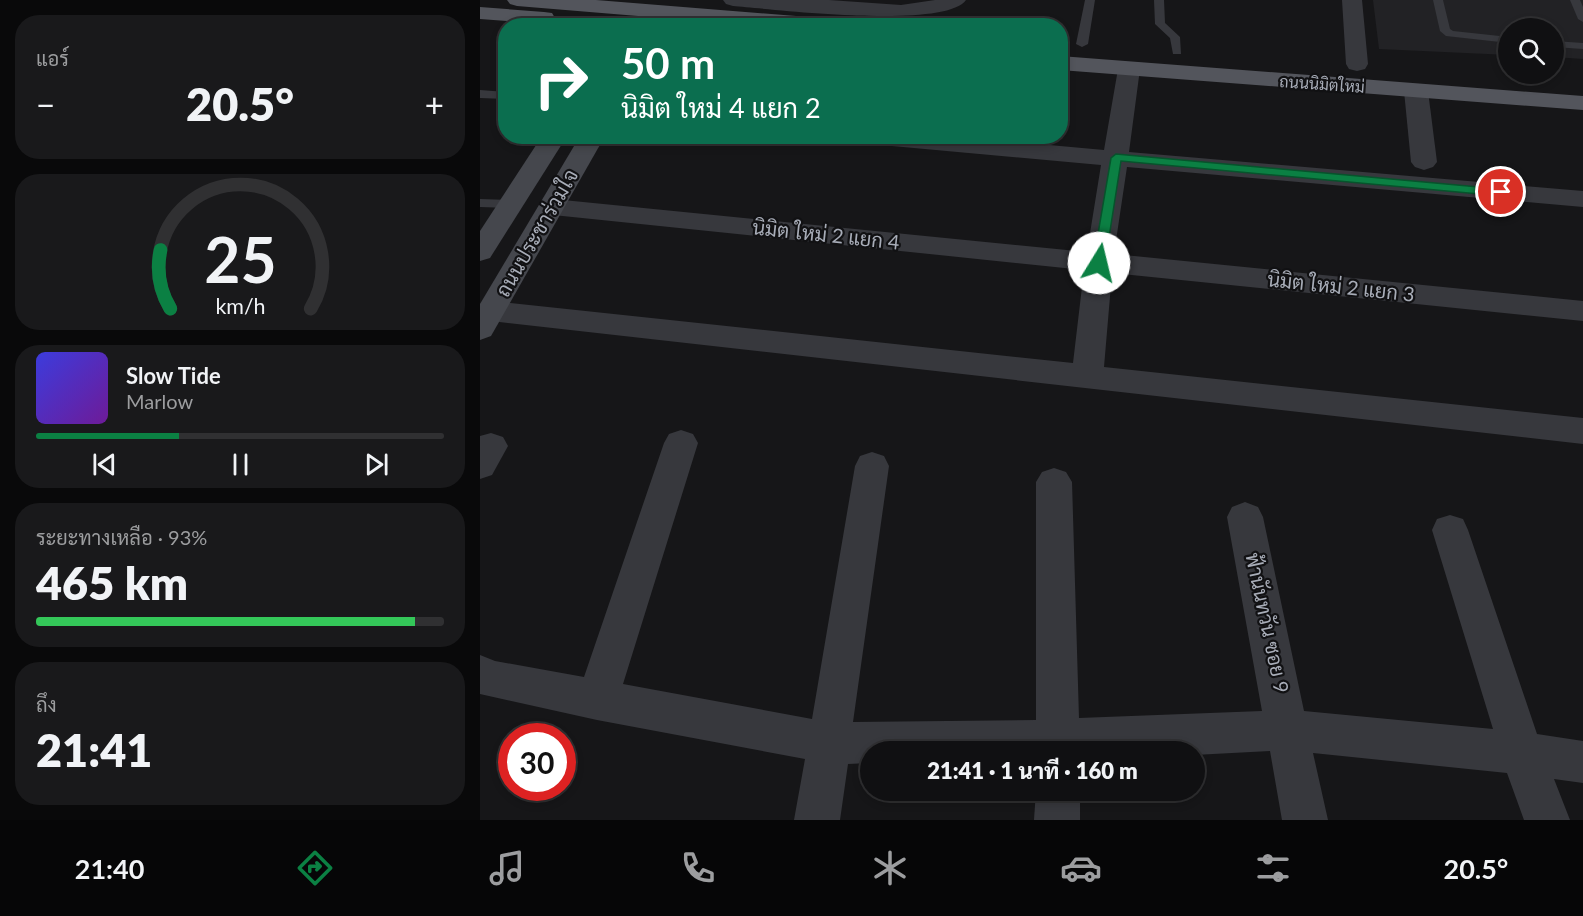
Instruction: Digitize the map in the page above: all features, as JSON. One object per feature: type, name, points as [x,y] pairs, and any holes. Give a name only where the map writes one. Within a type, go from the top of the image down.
[{"type":"main road","points":[[517,0],[824,15],[830,18]]},
{"type":"main road","points":[[480,13],[538,18]]},
{"type":"main road","name":"ถนนนิมิตใหม่","points":[[1071,43],[1312,61]]},
{"type":"main road","name":"ถนนนิมิตใหม่","points":[[1068,64],[1416,91],[1583,81]]},
{"type":"main road","name":"ถนนนิมิตใหม่","points":[[1532,85],[1583,103]]},
{"type":"main road","name":"ถนนประชาร่วมใจ","points":[[480,252],[550,144]]},
{"type":"main road","name":"ถนนประชาร่วมใจ","points":[[486,320],[588,144]]},
{"type":"street","points":[[732,0],[824,15],[929,9],[956,0]]},
{"type":"street","points":[[946,18],[956,0]]},
{"type":"street","points":[[1352,0],[1357,64]]},
{"type":"street","points":[[1088,376],[1099,263],[1130,69]]},
{"type":"street","points":[[1416,91],[1424,162]]},
{"type":"street","points":[[952,144],[1583,199]]},
{"type":"street","name":"นิมิต ใหม่ 2 แยก 4","points":[[553,207],[1099,263]]},
{"type":"street","name":"นิมิต ใหม่ 2 แยก 3","points":[[1099,263],[1583,311]]},
{"type":"street","points":[[486,320],[1088,376],[1583,431]]},
{"type":"street","points":[[597,700],[681,443]]},
{"type":"street","points":[[817,820],[872,466]]},
{"type":"street","points":[[1054,482],[1059,741]]},
{"type":"street","name":"ฟ้านันทวัน ซอย 9","points":[[1245,516],[1305,820]]},
{"type":"street","points":[[1450,530],[1522,753],[1547,820]]},
{"type":"street","points":[[480,674],[490,679],[828,743],[860,743]]},
{"type":"street","points":[[1131,741],[1288,730],[1522,753],[1583,762]]},
{"type":"street","points":[[1057,820],[1058,801]]},
{"type":"lane","points":[[1071,43],[1090,0]]},
{"type":"lane","points":[[1159,0],[1160,24],[1175,37],[1177,52]]},
{"type":"lane","points":[[1438,0],[1445,31],[1450,34],[1498,39]]},
{"type":"lane","points":[[1575,0],[1583,19]]},
{"type":"lane","points":[[1564,45],[1583,46]]},
{"type":"lane","points":[[480,94],[498,95]]},
{"type":"lane","points":[[480,203],[511,204]]},
{"type":"shaded area","points":[[1373,0],[1583,0],[1583,59],[1564,58],[1564,18],[1498,18],[1498,54],[1379,49]]},
{"type":"route","points":[[1099,263],[1116,158],[1501,192]]}]
